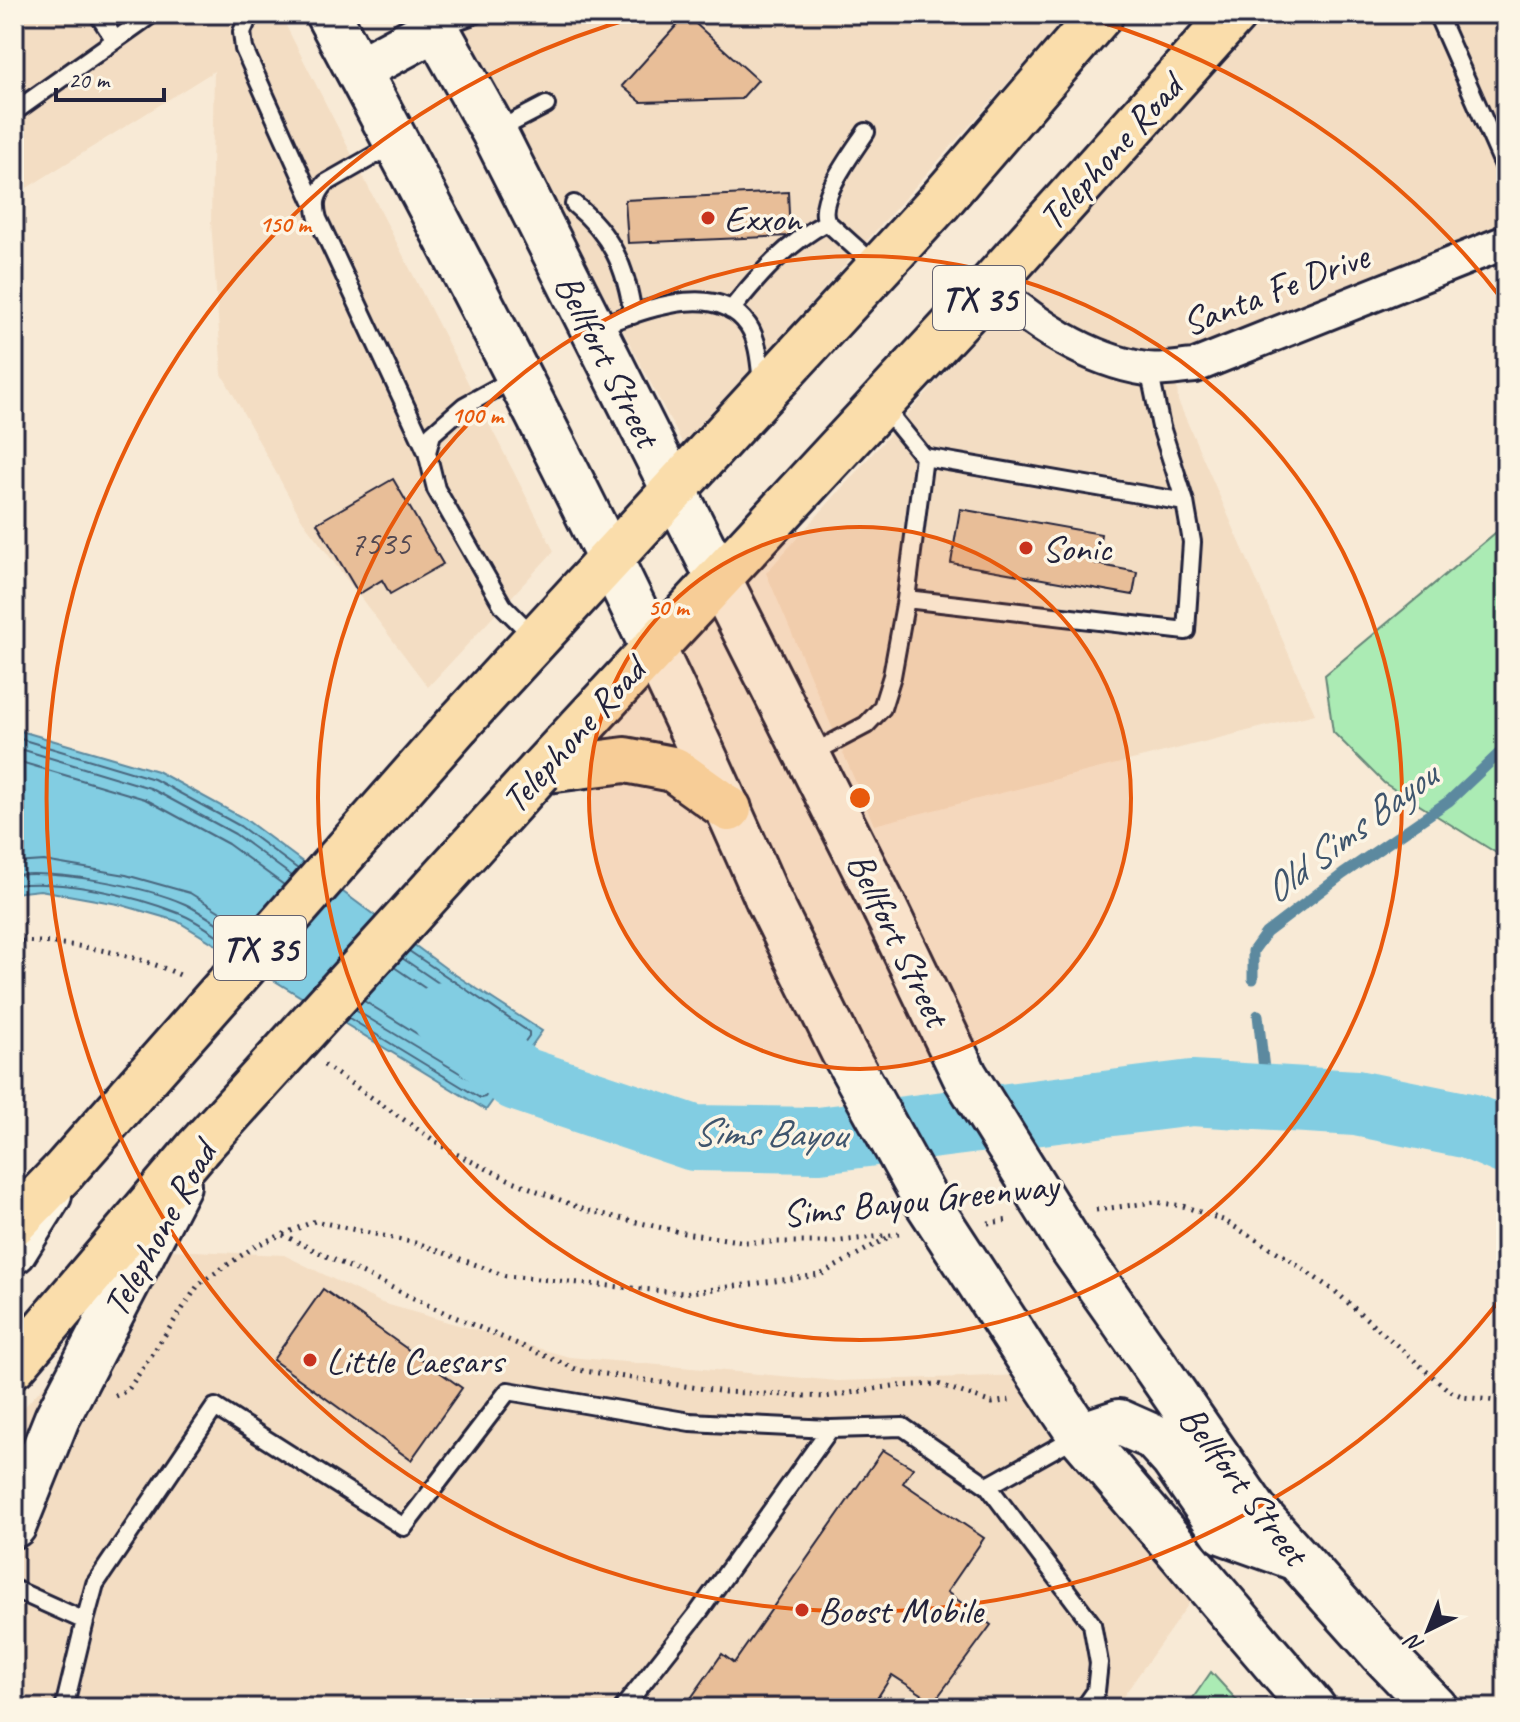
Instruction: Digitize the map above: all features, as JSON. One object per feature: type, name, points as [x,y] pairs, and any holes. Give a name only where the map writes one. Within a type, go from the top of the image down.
[{"type":"main road","points":[[328,14],[611,558],[767,897],[843,1051],[925,1199],[1080,1435],[1313,1708]]},
{"type":"main road","name":"TX 35","points":[[14,1223],[63,1172],[458,724],[941,200],[1101,14]]},
{"type":"main road","name":"Telephone Road","points":[[14,1525],[57,1418],[198,1148],[653,647],[990,286],[1234,14]]},
{"type":"main road","points":[[358,70],[432,21]]},
{"type":"main road","name":"Bellfort Street","points":[[432,21],[494,132],[885,909],[965,1076],[1071,1246],[1255,1511],[1435,1708]]},
{"type":"main road","points":[[540,771],[625,760],[673,769],[729,809]]},
{"type":"main road","name":"TX 35","points":[[14,1365],[198,1148]]},
{"type":"main road","points":[[14,1251],[63,1172]]},
{"type":"main road","points":[[1080,1435],[1119,1422],[1153,1437],[1173,1459],[1224,1532],[1297,1558]]},
{"type":"street","name":"Santa Fe Drive","points":[[990,286],[1027,317],[1105,360],[1149,369],[1195,366],[1506,242]]},
{"type":"lane","points":[[98,14],[115,40]]},
{"type":"lane","points":[[14,112],[152,14]]},
{"type":"lane","points":[[250,14],[242,32],[244,49],[318,219],[427,452],[436,489],[503,606],[536,639]]},
{"type":"lane","points":[[432,21],[476,14]]},
{"type":"lane","points":[[1437,14],[1506,170]]},
{"type":"lane","points":[[494,132],[546,105]]},
{"type":"lane","points":[[866,132],[831,188],[823,206],[823,215],[878,268]]},
{"type":"lane","points":[[314,204],[326,183],[396,143]]},
{"type":"lane","points":[[574,204],[594,220],[609,239],[630,296],[633,315]]},
{"type":"lane","points":[[731,310],[783,252],[801,236],[827,222]]},
{"type":"lane","points":[[592,328],[660,306],[705,300],[731,310],[749,326],[759,355],[763,394]]},
{"type":"lane","points":[[906,599],[1186,631],[1192,542],[1185,502],[1161,427],[1149,369]]},
{"type":"lane","points":[[427,452],[432,434],[464,406],[517,377]]},
{"type":"lane","points":[[881,404],[924,457],[1185,502]]},
{"type":"lane","points":[[808,756],[866,725],[882,708],[892,676],[906,599],[924,457]]},
{"type":"lane","points":[[64,1708],[95,1584],[215,1407],[404,1527],[508,1391],[690,1422],[830,1429],[903,1427],[988,1486],[1092,1624],[1099,1663],[1096,1691],[1084,1708]]},
{"type":"lane","points":[[623,1708],[698,1613],[830,1429]]},
{"type":"lane","points":[[988,1486],[1080,1435]]},
{"type":"lane","points":[[14,1589],[85,1621]]},
{"type":"path","points":[[14,941],[42,941],[111,953],[164,968],[192,981]]},
{"type":"path","name":"Sims Bayou Greenway","points":[[323,1063],[448,1150],[508,1179],[585,1210],[684,1233],[746,1242],[833,1242],[907,1233]]},
{"type":"path","name":"Sims Bayou Greenway","points":[[1093,1210],[1155,1202],[1183,1206],[1223,1220],[1284,1256],[1337,1293],[1448,1390],[1464,1397],[1506,1402]]},
{"type":"path","name":"Sims Bayou Greenway","points":[[984,1224],[1015,1220]]},
{"type":"path","points":[[103,1402],[128,1390],[199,1284],[257,1245],[315,1221],[420,1244],[506,1276],[684,1293],[820,1275],[891,1235]]},
{"type":"path","points":[[282,1235],[448,1314],[578,1370],[725,1392],[825,1397],[893,1386],[938,1384],[992,1403],[1019,1399],[1039,1374]]},
{"type":"shaded area","points":[[14,14],[280,14],[554,551],[428,687],[302,520],[222,374],[211,221],[214,71],[14,196]]},
{"type":"shaded area","points":[[455,14],[1069,14],[684,446]]},
{"type":"shaded area","points":[[1265,14],[1506,14],[1506,239],[1176,368],[1178,401],[1315,714],[874,825],[766,573]]},
{"type":"shaded area","points":[[171,1250],[284,1255],[382,1303],[569,1357],[838,1381],[1030,1375],[1195,1595],[1115,1708],[14,1708],[14,1418]]},
{"type":"green space","points":[[1506,524],[1506,859],[1384,783],[1333,732],[1325,675]]},
{"type":"green space","points":[[1211,1672],[1244,1708],[1186,1708]]},
{"type":"water","points":[[14,729],[157,771],[245,819],[448,970],[542,1031],[486,1110],[177,921],[118,904],[40,890],[14,893]]},
{"type":"building","points":[[686,15],[758,80],[741,99],[641,102],[622,86]]},
{"type":"building","name":"Exxon","points":[[788,192],[790,236],[628,243],[625,200]]},
{"type":"building","points":[[393,479],[443,564],[390,594],[382,580],[359,594],[317,523]]},
{"type":"building","name":"Sonic","points":[[960,509],[1101,534],[1096,564],[1137,572],[1133,595],[951,563]]},
{"type":"building","points":[[323,1289],[462,1388],[411,1460],[273,1360]]},
{"type":"building","points":[[883,1450],[913,1468],[903,1483],[984,1538],[947,1592],[991,1625],[934,1702],[892,1675],[871,1708],[684,1708],[722,1654],[734,1663]]},
{"type":"waterway","name":"Old Sims Bayou","points":[[1253,979],[1253,951],[1266,933],[1343,874],[1449,801],[1506,747]]},
{"type":"waterway","name":"Sims Bayou","points":[[444,1015],[517,1078],[694,1138],[819,1140],[1192,1093],[1356,1103],[1469,1126],[1506,1142]]},
{"type":"waterway","name":"Old Sims Bayou","points":[[1258,1015],[1267,1097]]},
{"type":"place","name":"Exxon","points":[[708,218]]},
{"type":"place","name":"Sonic","points":[[1026,548]]},
{"type":"place","name":"Little Caesars","points":[[310,1360]]},
{"type":"place","name":"Boost Mobile","points":[[802,1610]]}]
